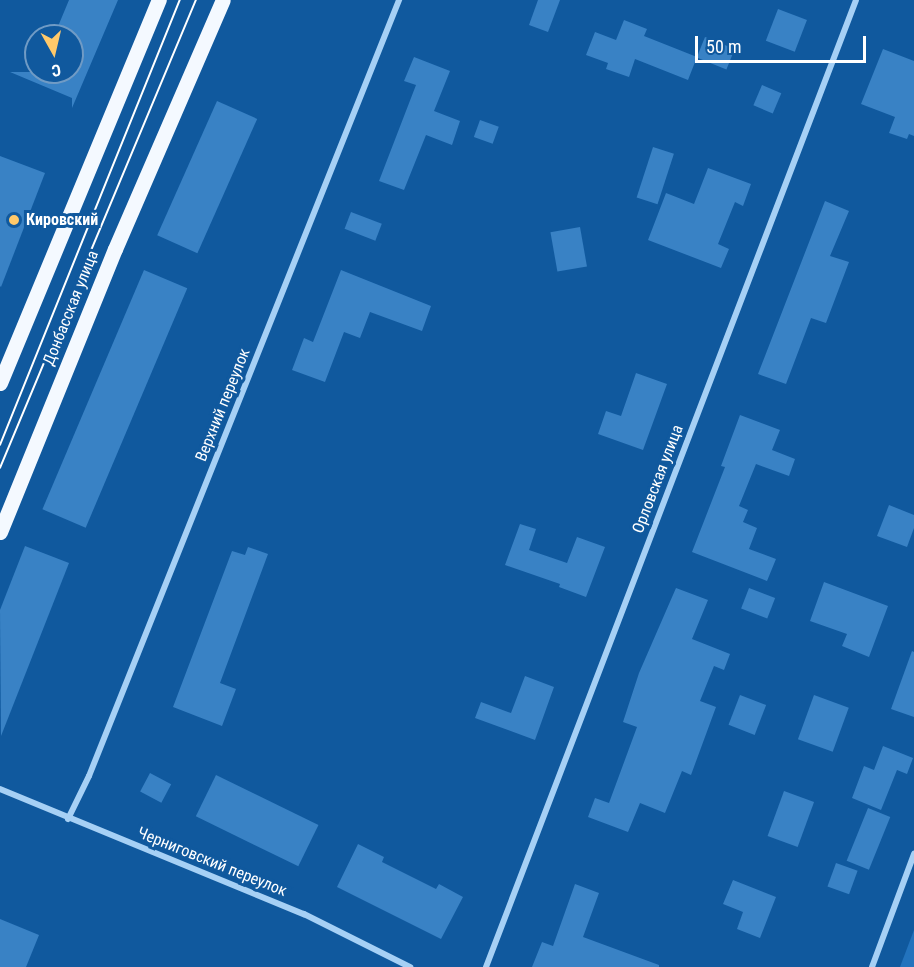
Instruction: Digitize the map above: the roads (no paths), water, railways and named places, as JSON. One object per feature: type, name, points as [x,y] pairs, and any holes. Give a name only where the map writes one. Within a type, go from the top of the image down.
[{"type":"main road","points":[[0,383],[159,0]]},
{"type":"main road","name":"Донбасская улица","points":[[0,532],[114,249],[223,0]]},
{"type":"street","name":"Верхний переулок","points":[[68,819],[89,776],[399,0]]},
{"type":"street","name":"Орловская улица","points":[[486,967],[856,0]]},
{"type":"street","name":"Черниговский переулок","points":[[0,789],[68,819],[304,914],[410,967]]},
{"type":"street","points":[[872,967],[914,854]]},
{"type":"tram line","points":[[0,445],[180,0]]},
{"type":"tram line","points":[[0,468],[196,0]]},
{"type":"place","name":"Кировский","points":[[14,220]]}]
